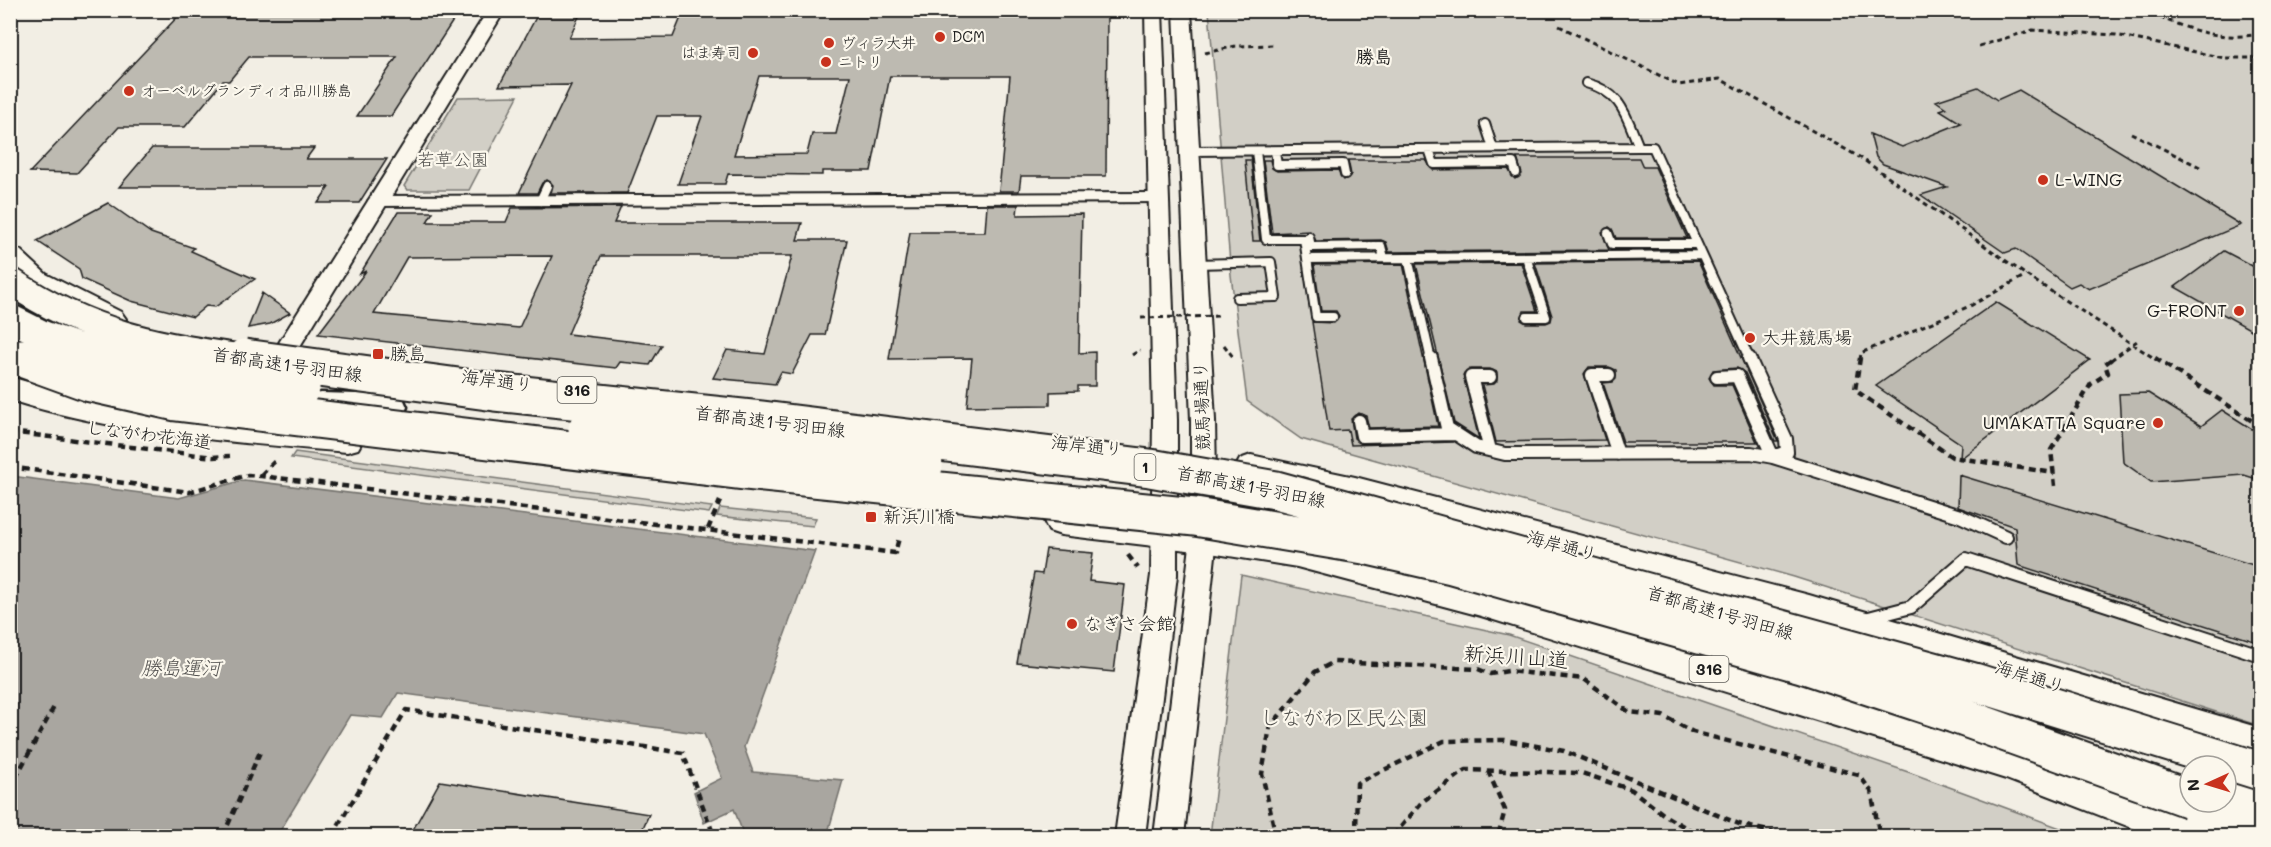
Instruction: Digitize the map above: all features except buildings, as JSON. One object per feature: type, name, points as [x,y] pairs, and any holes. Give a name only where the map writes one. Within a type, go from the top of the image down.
[{"type":"highway","name":"首都高速1号羽田線","points":[[10,281],[46,305],[104,330],[176,349],[495,392],[761,420],[1231,480],[1325,501],[1974,682],[2260,771]]},
{"type":"highway","points":[[10,318],[44,336],[115,361],[196,378],[328,390],[495,392]]},
{"type":"highway","name":"首都高速1号羽田線","points":[[10,353],[44,369],[89,384],[176,402],[732,469],[1195,517],[1364,545],[1452,565],[1802,664],[1954,714],[2178,795]]},
{"type":"highway","points":[[188,425],[241,403],[391,407],[1149,493],[1259,514],[1364,545]]},
{"type":"highway","points":[[1800,635],[2178,764]]},
{"type":"highway","points":[[2238,785],[2260,793]]},
{"type":"highway","points":[[2230,814],[2260,825]]},
{"type":"main road","name":"海岸通り","points":[[10,257],[36,281],[121,324],[208,344],[521,384],[1164,454],[1355,490],[1851,623],[2260,746]]},
{"type":"main road","name":"316","points":[[10,388],[47,401],[93,411],[188,425],[460,450],[1164,533],[1297,553],[1481,601],[1804,697],[2006,761],[2203,837]]},
{"type":"street","points":[[283,355],[496,10]]},
{"type":"street","name":"競馬場通り","points":[[1130,837],[1164,575],[1164,454],[1153,10]]},
{"type":"street","name":"競馬場通り","points":[[1170,837],[1204,538],[1204,460],[1196,264],[1182,10]]},
{"type":"street","points":[[376,201],[544,193],[1159,198]]},
{"type":"lane","points":[[1586,83],[1599,85],[1615,94],[1639,147]]},
{"type":"lane","points":[[1485,124],[1493,148]]},
{"type":"lane","points":[[1189,151],[1653,147],[1786,440],[1787,452],[1773,458]]},
{"type":"lane","points":[[1430,149],[1434,164],[1512,163],[1516,173]]},
{"type":"lane","points":[[1256,151],[1266,239],[1304,239],[1316,317],[1333,317]]},
{"type":"lane","points":[[1275,151],[1277,165],[1343,164],[1345,174]]},
{"type":"lane","points":[[1608,233],[1612,244],[1696,244]]},
{"type":"lane","points":[[1309,234],[1311,247],[1381,246],[1384,258]]},
{"type":"lane","points":[[1307,259],[1702,255]]},
{"type":"lane","points":[[1526,257],[1546,317],[1527,317]]},
{"type":"lane","points":[[1408,258],[1447,428],[1476,447],[1505,454],[1751,453],[1960,516],[2006,537]]},
{"type":"lane","points":[[1196,264],[1271,262],[1276,297],[1237,298]]},
{"type":"lane","points":[[1609,375],[1592,375],[1618,454]]},
{"type":"lane","points":[[1718,377],[1737,376],[1773,458]]},
{"type":"lane","points":[[1490,377],[1471,377],[1490,450]]},
{"type":"lane","points":[[1359,421],[1362,436],[1456,434]]},
{"type":"lane","points":[[1851,623],[1911,607],[1966,559],[2260,655]]},
{"type":"path","points":[[2143,10],[2210,37],[2236,40],[2259,34],[2260,31]]},
{"type":"path","points":[[2247,10],[2260,22]]},
{"type":"path","points":[[1559,26],[1679,85],[1720,79],[1861,158],[2026,275],[2260,426]]},
{"type":"path","points":[[1979,46],[2033,30],[2116,35],[2224,58],[2260,58]]},
{"type":"path","points":[[1204,53],[1236,46],[1273,45]]},
{"type":"path","points":[[2131,133],[2200,167]]},
{"type":"path","points":[[2026,275],[1972,306],[1861,353],[1855,390],[1952,457],[2054,473]]},
{"type":"path","points":[[1141,318],[1221,316]]},
{"type":"path","points":[[2055,486],[2051,450],[2091,384],[2108,373],[2105,364],[2137,341]]},
{"type":"path","points":[[1225,347],[1233,357]]},
{"type":"path","name":"しながわ花海道","points":[[10,432],[213,457],[233,456]]},
{"type":"path","points":[[261,476],[275,460]]},
{"type":"path","points":[[10,467],[189,492],[248,475],[261,476],[895,553],[899,538]]},
{"type":"path","points":[[708,500],[732,502]]},
{"type":"path","points":[[708,529],[720,501]]},
{"type":"path","points":[[1123,549],[1140,571]]},
{"type":"path","name":"新浜川山道","points":[[1276,837],[1262,774],[1270,727],[1315,672],[1334,662],[1478,669],[1490,674],[1508,671],[1584,679],[1629,712],[1663,716],[1693,732],[1859,775],[1871,791],[1880,837]]},
{"type":"path","points":[[10,789],[54,707]]},
{"type":"path","points":[[332,837],[406,710],[683,753],[714,837]]},
{"type":"path","points":[[1356,837],[1357,783],[1444,741],[1505,740],[1564,751],[1739,824],[1787,837]]},
{"type":"path","points":[[223,837],[260,752]]},
{"type":"path","points":[[1393,837],[1422,802],[1466,770],[1582,773],[1632,790],[1674,822],[1701,837]]},
{"type":"path","points":[[1488,771],[1505,810],[1498,837]]},
{"type":"green space","name":"大井競馬場","points":[[1209,11],[2260,11],[2260,726],[1794,577],[1301,439],[1247,401],[1231,275]]},
{"type":"green space","name":"若草公園","points":[[518,96],[469,190],[407,190],[404,186],[458,97]]},
{"type":"green space","points":[[295,452],[712,507],[709,513],[291,458]]},
{"type":"green space","points":[[720,508],[816,518],[813,526],[717,516]]},
{"type":"green space","name":"しながわ区民公園","points":[[1241,575],[1509,635],[1914,774],[2082,836],[1210,836]]},
{"type":"water","name":"勝島運河","points":[[11,476],[179,498],[244,480],[815,551],[744,747],[753,772],[843,780],[827,836],[744,836],[734,809],[704,823],[694,792],[722,778],[704,734],[398,693],[383,718],[350,715],[277,836],[11,836]]},
{"type":"place","name":"DCM","points":[[940,37]]},
{"type":"place","name":"ヴィラ大井","points":[[829,43]]},
{"type":"place","name":"はま寿司","points":[[753,53]]},
{"type":"place","name":"ニトリ","points":[[826,62]]},
{"type":"place","name":"オーベルグランディオ品川勝島","points":[[129,91]]},
{"type":"place","name":"L-WING","points":[[2043,180]]},
{"type":"place","name":"G-FRONT","points":[[2239,311]]},
{"type":"place","name":"大井競馬場","points":[[1750,338]]},
{"type":"place","name":"勝島","points":[[378,354]]},
{"type":"place","name":"UMAKATTA Square","points":[[2158,423]]},
{"type":"place","name":"新浜川橋","points":[[871,517]]},
{"type":"place","name":"なぎさ会館","points":[[1072,624]]},
{"type":"district","name":"勝島","points":[[1374,57]]}]
